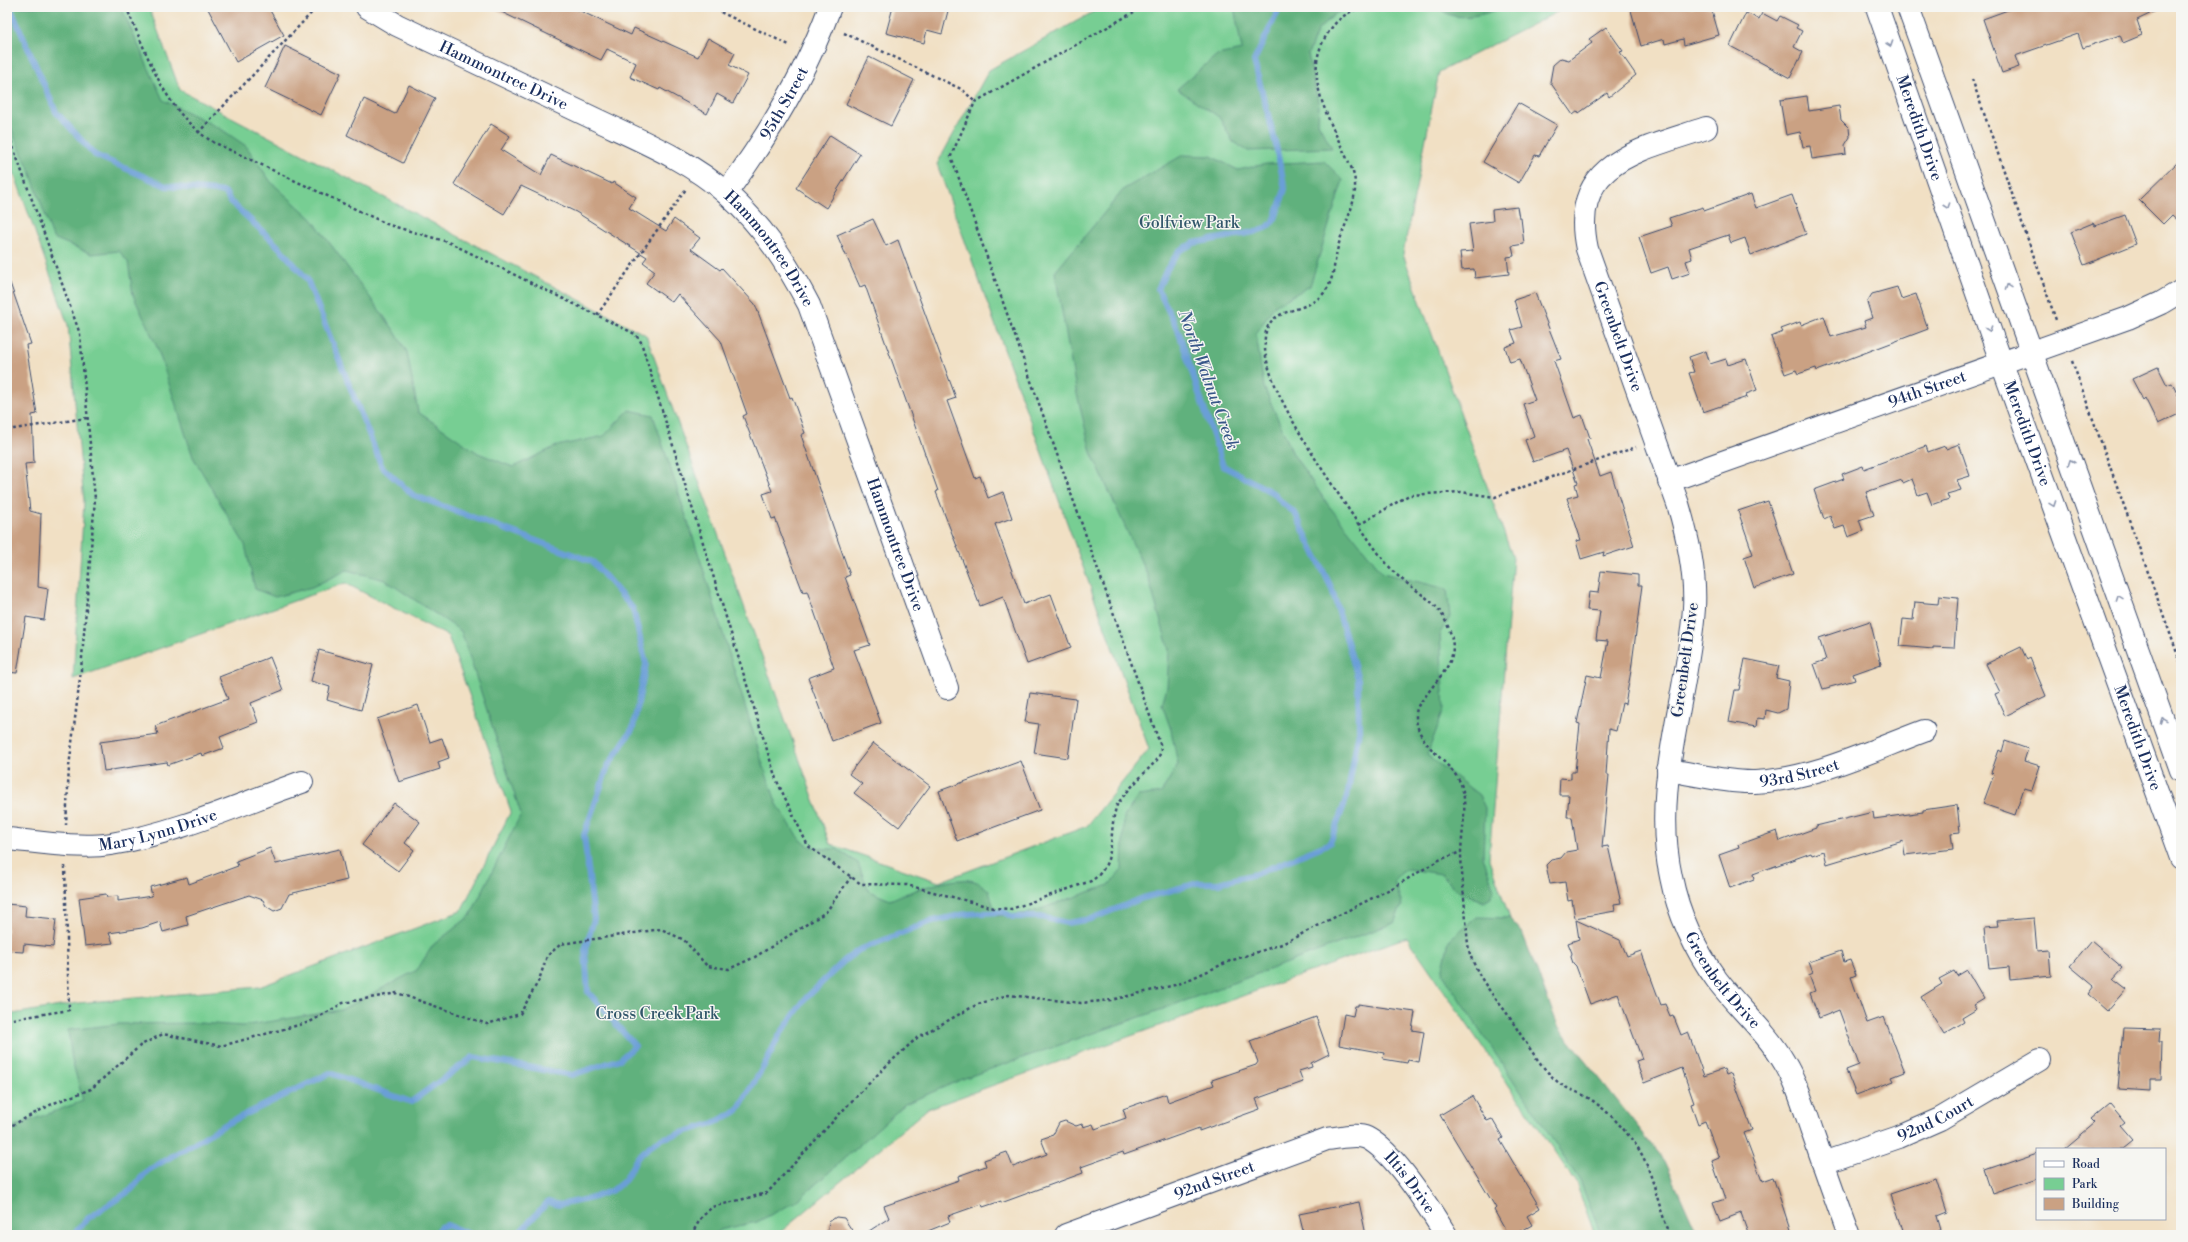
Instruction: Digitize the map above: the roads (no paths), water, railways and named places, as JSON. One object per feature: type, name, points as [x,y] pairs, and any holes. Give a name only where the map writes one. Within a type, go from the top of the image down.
[{"type":"street","name":"Hammontree Drive","points":[[367,7],[397,24],[678,159],[726,193],[753,219],[773,243],[791,270],[809,305],[947,688]]},
{"type":"street","name":"Meredith Drive","points":[[1908,7],[2181,770]]},
{"type":"street","name":"Meredith Drive","points":[[1881,8],[2002,364],[2181,858]]},
{"type":"street","name":"95th Street","points":[[726,193],[753,157],[789,99],[827,15]]},
{"type":"street","name":"Greenbelt Drive","points":[[1706,128],[1633,154],[1615,163],[1600,176],[1593,188],[1584,212],[1584,231],[1587,249],[1670,481],[1687,536],[1693,573],[1694,607],[1690,645],[1668,770],[1664,806],[1665,841],[1671,878],[1681,913],[1696,945],[1718,980],[1765,1033],[1785,1063],[1799,1096],[1849,1235]]},
{"type":"street","name":"94th Street","points":[[1670,481],[2128,318],[2161,303],[2181,291]]},
{"type":"street","name":"93rd Street","points":[[1668,770],[1722,779],[1754,782],[1786,779],[1816,771],[1924,731]]},
{"type":"street","name":"Mary Lynn Drive","points":[[7,839],[65,844],[109,844],[166,831],[302,782]]},
{"type":"street","name":"92nd Court","points":[[1823,1163],[1899,1136],[1940,1119],[2040,1060]]},
{"type":"street","name":"92nd Street","points":[[1066,1235],[1099,1229],[1327,1139],[1347,1136],[1365,1138]]},
{"type":"street","name":"Iltis Drive","points":[[1365,1138],[1389,1157],[1420,1196],[1446,1235]]},
{"type":"waterway","points":[[10,7],[56,112],[95,155],[166,186],[225,192],[230,201],[278,246],[307,279],[382,467],[413,495],[593,562],[633,609],[646,664],[633,728],[608,766],[584,835],[594,919],[585,950],[588,992],[635,1046],[620,1059],[572,1075],[473,1057],[411,1102],[330,1073],[226,1124],[147,1171],[131,1190],[87,1219],[73,1235]]},
{"type":"waterway","name":"North Walnut Creek","points":[[517,1235],[548,1202],[559,1205],[592,1198],[613,1190],[625,1180],[637,1158],[651,1145],[661,1139],[714,1123],[737,1111],[765,1064],[779,1036],[806,998],[845,960],[859,950],[929,922],[965,914],[1003,912],[1013,917],[1041,917],[1067,923],[1091,919],[1143,898],[1197,883],[1218,883],[1256,874],[1330,843],[1347,797],[1359,731],[1358,679],[1332,589],[1295,513],[1281,502],[1275,494],[1223,466],[1179,333],[1158,289],[1167,269],[1179,251],[1194,243],[1254,232],[1268,227],[1275,219],[1285,189],[1275,141],[1254,61],[1280,7]]},
{"type":"waterway","name":"North Walnut Creek","points":[[434,1235],[440,1227],[447,1225],[472,1235]]},
{"type":"park label","name":"Golfview Park","points":[[1189,223]]},
{"type":"park label","name":"Cross Creek Park","points":[[657,1014]]}]
